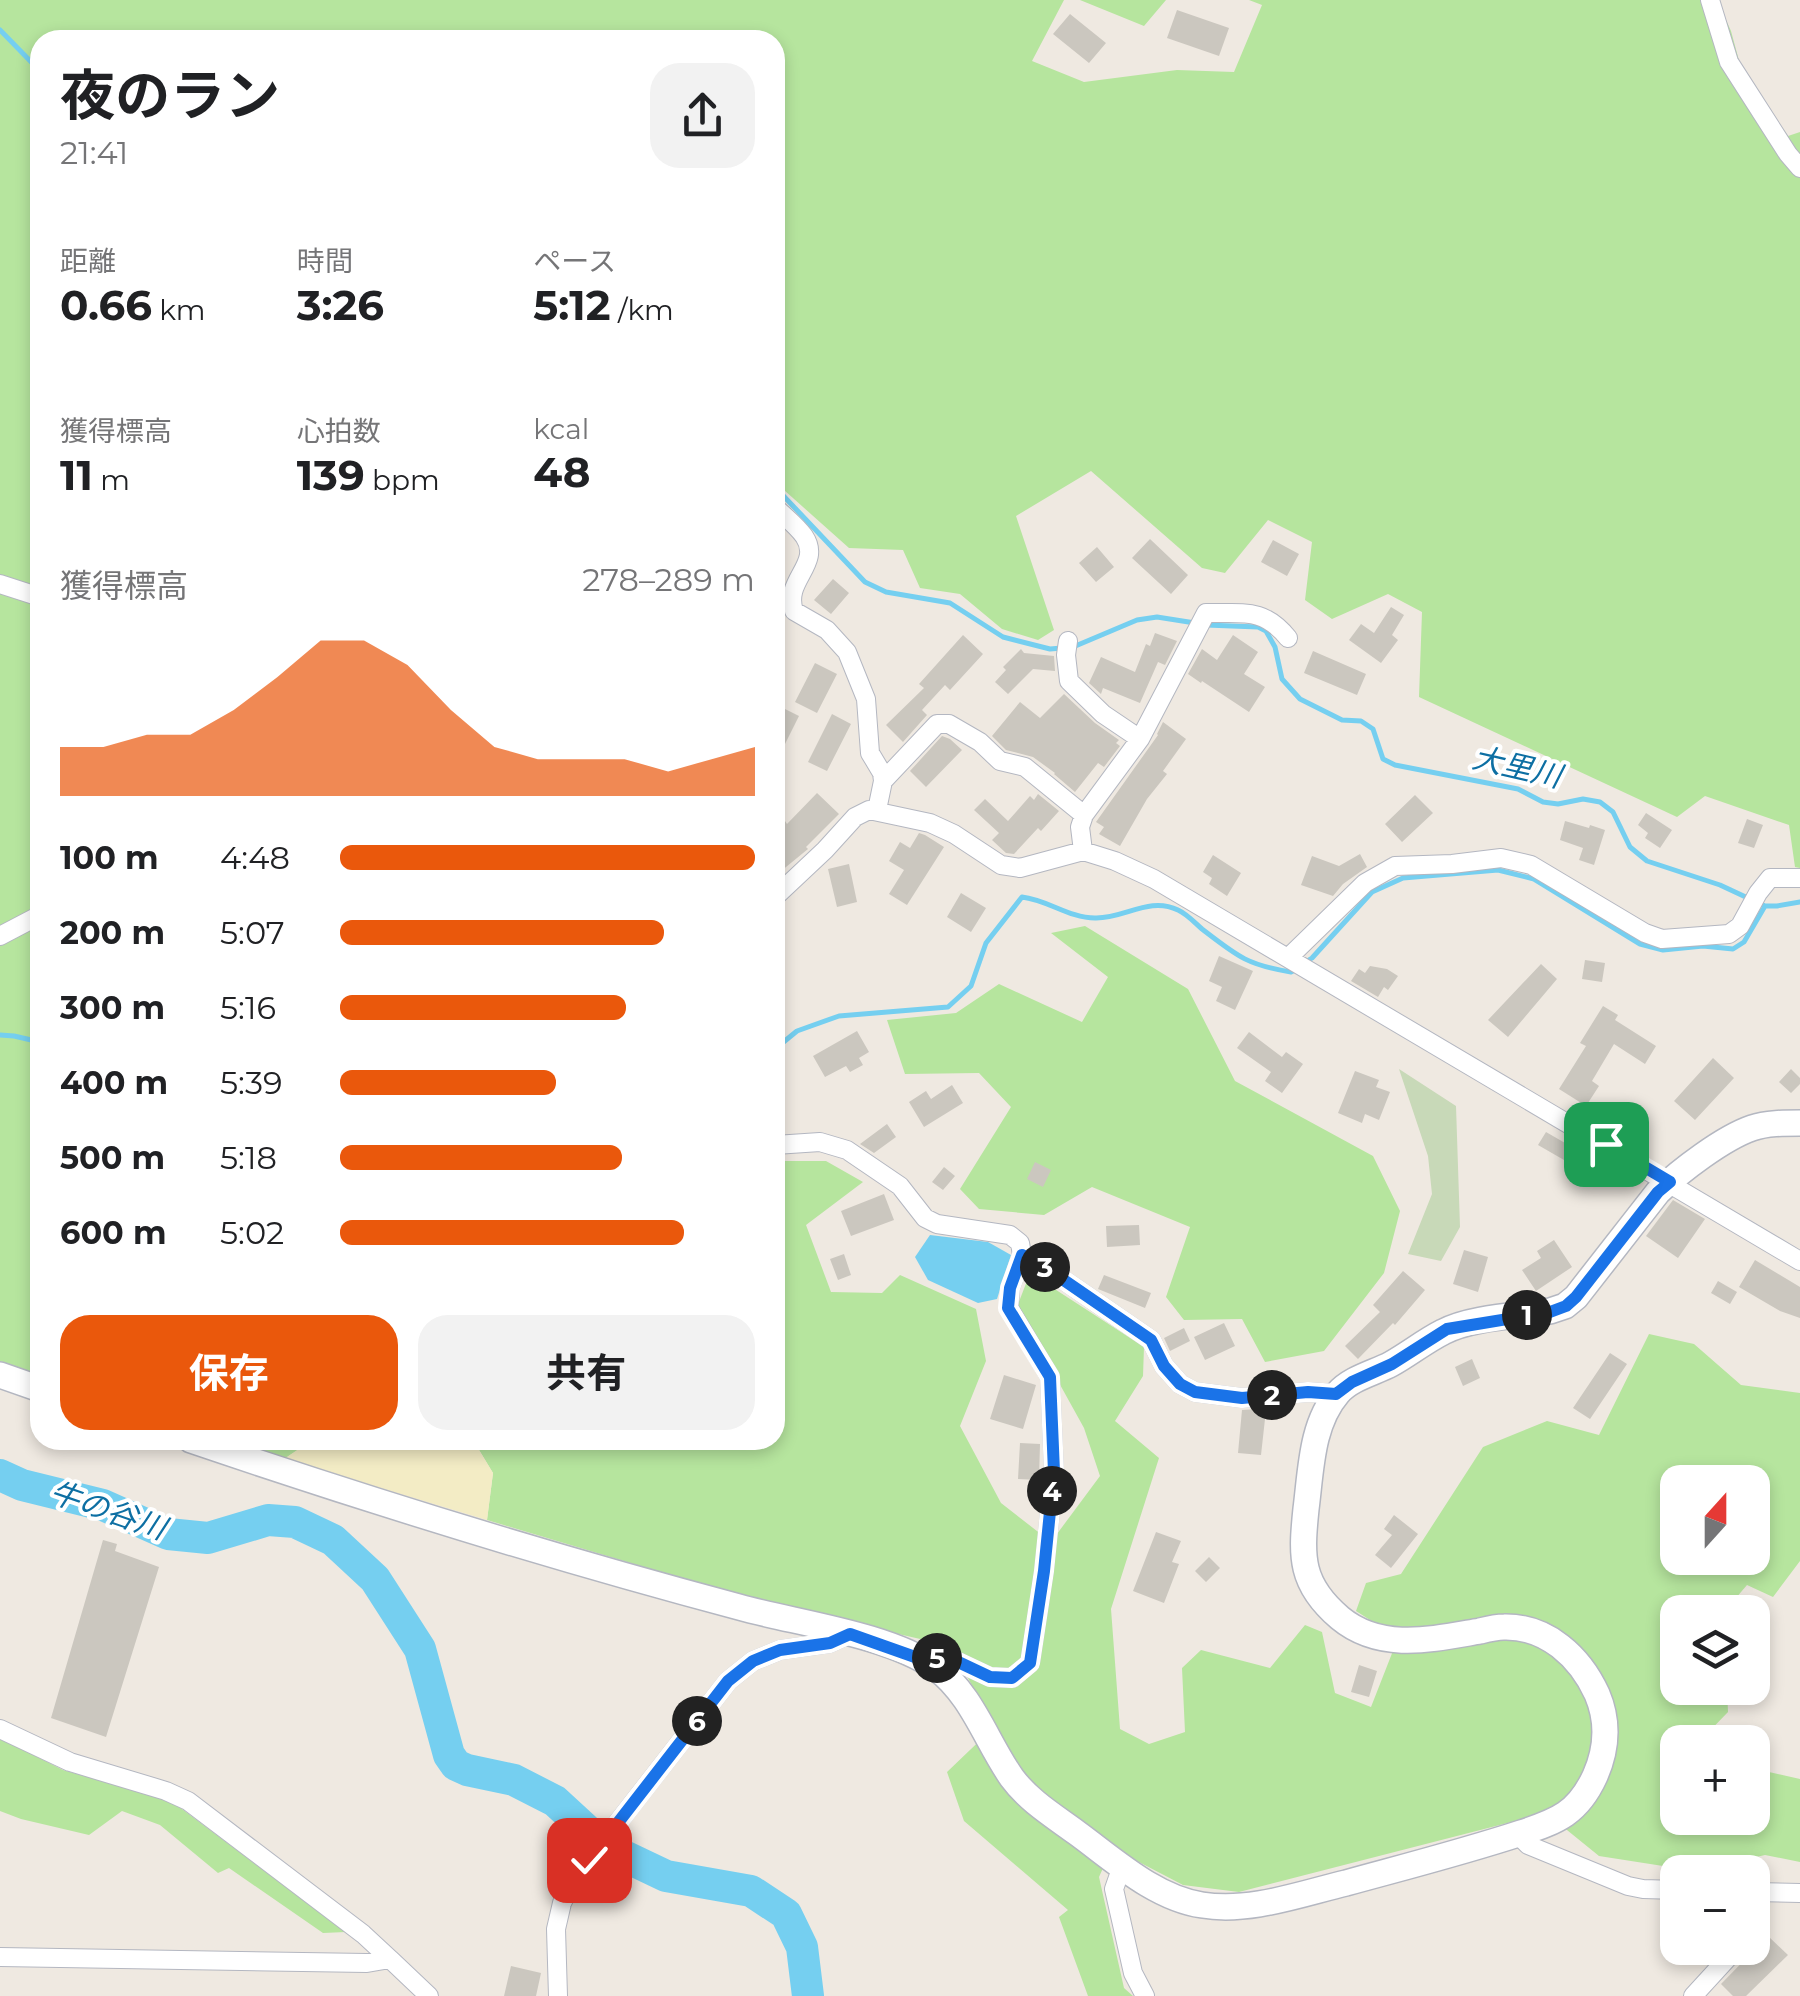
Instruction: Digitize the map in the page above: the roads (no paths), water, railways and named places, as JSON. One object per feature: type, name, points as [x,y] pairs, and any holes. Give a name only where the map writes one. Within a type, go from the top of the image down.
[{"type":"street","points":[[1710,0],[1728,62],[1800,168]]},
{"type":"street","points":[[785,516],[805,536],[810,551],[792,589],[794,611],[827,630],[848,652],[866,699],[870,752],[883,781],[877,810]]},
{"type":"street","points":[[0,584],[30,593]]},
{"type":"street","points":[[1083,850],[1080,827],[1084,815],[1140,739],[1202,621],[1258,615],[1274,622],[1288,638]]},
{"type":"street","points":[[1067,648],[1068,681],[1103,714],[1140,739]]},
{"type":"street","points":[[883,781],[937,724],[949,724],[980,742],[1000,762],[1025,766],[1084,815]]},
{"type":"street","points":[[785,888],[856,817],[868,810],[930,823],[1001,865],[1020,868],[1083,850],[1115,860],[1154,879],[1800,1261]]},
{"type":"street","points":[[1288,958],[1364,882],[1395,866],[1501,858],[1531,865],[1645,933],[1662,939],[1729,934],[1740,926],[1770,878],[1800,878]]},
{"type":"street","points":[[0,936],[30,920]]},
{"type":"street","points":[[222,1450],[492,1536],[741,1608],[850,1634],[915,1657],[940,1670],[962,1696],[1013,1780],[1034,1802],[1122,1866],[1163,1892],[1196,1905],[1223,1908],[1273,1902],[1429,1861],[1561,1820],[1587,1792],[1607,1740],[1601,1703],[1586,1672],[1562,1646],[1533,1630],[1504,1627],[1416,1642],[1376,1638],[1346,1623],[1328,1606],[1307,1578],[1302,1546],[1313,1451],[1336,1394],[1447,1329],[1566,1306],[1670,1182],[1733,1136],[1755,1126],[1800,1123]]},
{"type":"street","points":[[785,1144],[820,1142],[847,1150],[900,1186],[925,1218],[938,1224],[1010,1236],[1020,1243],[1022,1255],[1010,1288],[1008,1308],[1050,1377],[1054,1472],[1030,1663],[1012,1678],[990,1677],[954,1660],[915,1657]]},
{"type":"street","points":[[1022,1255],[1151,1340],[1164,1366],[1180,1384],[1195,1392],[1242,1398],[1308,1392],[1336,1394]]},
{"type":"street","points":[[0,1375],[30,1385]]},
{"type":"street","points":[[558,1996],[556,1929],[562,1903],[574,1879],[728,1681],[753,1661],[780,1650],[830,1643],[850,1634]]},
{"type":"street","points":[[0,1730],[70,1762],[166,1791],[188,1802],[362,1934],[429,1996]]},
{"type":"street","points":[[1517,1834],[1528,1845],[1628,1886],[1660,1889]]},
{"type":"street","points":[[1122,1866],[1114,1889],[1132,1973],[1145,1996]]},
{"type":"street","points":[[1770,1892],[1800,1893]]},
{"type":"street","points":[[0,1957],[367,1963],[390,1959]]},
{"type":"street","points":[[1693,1996],[1721,1965]]},
{"type":"water","points":[[930,1235],[988,1242],[1011,1255],[997,1299],[978,1303],[928,1280],[915,1257]]},
{"type":"waterway","points":[[0,30],[30,61]]},
{"type":"waterway","points":[[785,498],[865,582],[886,592],[950,603],[1003,637],[1050,649],[1062,648]]},
{"type":"waterway","points":[[1073,647],[1137,620],[1157,617],[1195,623]]},
{"type":"waterway","name":"大里川","points":[[1206,625],[1258,627],[1266,631],[1275,647],[1282,679],[1300,699],[1342,720],[1361,721],[1373,729],[1383,759],[1395,765],[1518,789],[1543,802],[1600,802],[1613,812],[1630,847],[1647,861],[1720,885],[1765,906],[1800,902]]},
{"type":"waterway","points":[[1304,963],[1372,892],[1403,878],[1498,870],[1534,879],[1640,944],[1663,950],[1703,946],[1733,949],[1744,942],[1765,906]]},
{"type":"waterway","points":[[785,1041],[797,1031],[839,1016],[948,1007],[971,986],[986,943],[1022,897],[1095,918],[1167,906],[1185,914],[1243,958],[1263,966],[1295,970]]},
{"type":"waterway","points":[[0,1035],[30,1040]]},
{"type":"waterway","name":"牛の谷川","points":[[0,1475],[22,1485],[103,1505],[168,1534],[208,1538],[268,1520],[295,1522],[333,1540],[375,1579],[420,1649],[449,1755],[456,1765],[514,1780],[555,1801],[605,1847],[666,1876],[751,1891],[786,1914],[802,1947],[808,1996]]}]
